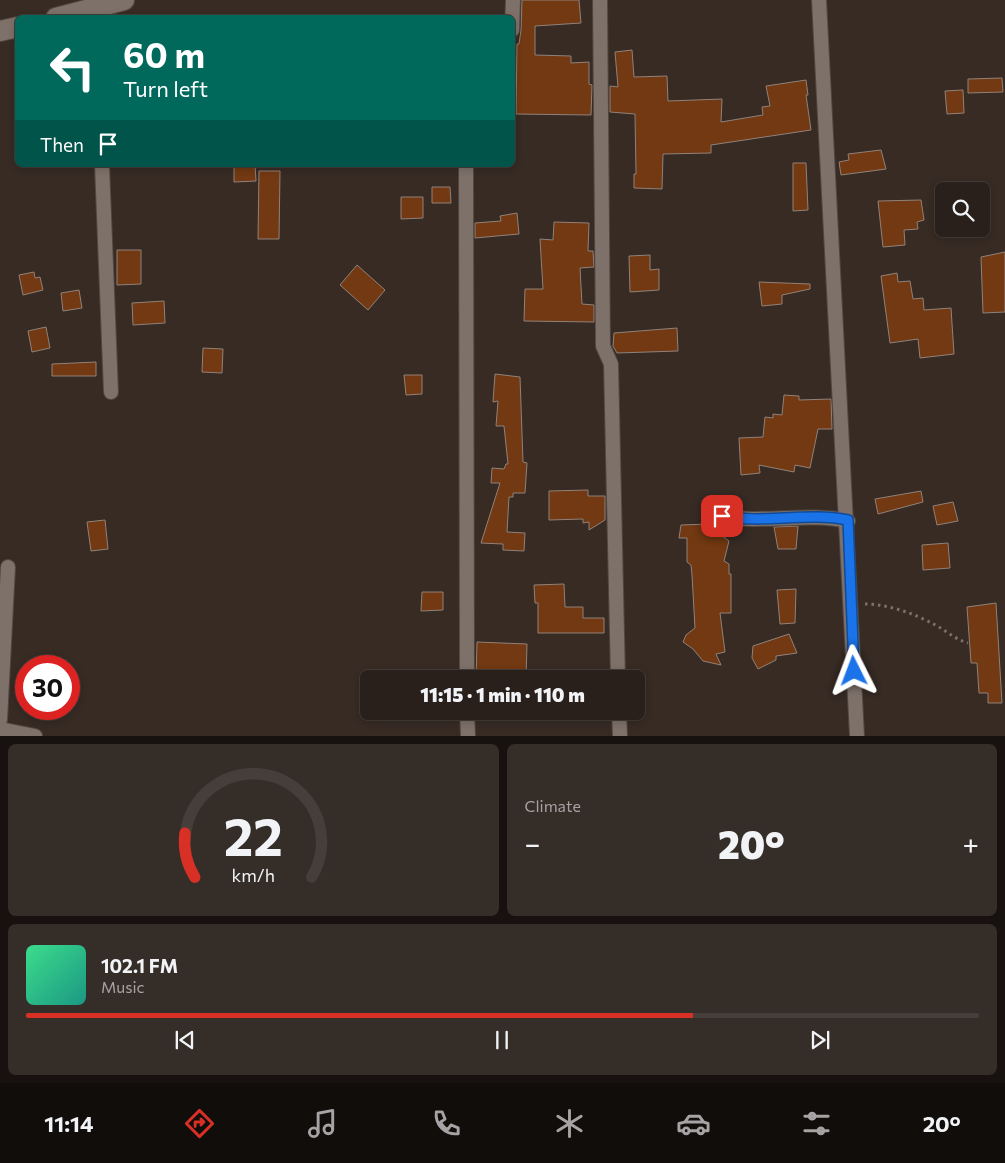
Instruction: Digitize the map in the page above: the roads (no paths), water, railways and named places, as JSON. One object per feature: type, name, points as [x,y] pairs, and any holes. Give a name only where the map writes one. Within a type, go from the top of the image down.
[{"type":"main road","points":[[79,15],[95,13],[124,0]]},
{"type":"main road","points":[[0,31],[15,28]]},
{"type":"street","points":[[512,15],[513,0]]},
{"type":"street","points":[[600,0],[603,346],[611,364],[618,670]]},
{"type":"street","points":[[819,0],[833,298],[848,520],[857,736]]},
{"type":"street","points":[[102,167],[111,392]]},
{"type":"street","points":[[466,167],[467,670]]},
{"type":"street","points":[[829,517],[846,500]]},
{"type":"street","points":[[722,516],[749,518],[829,517],[848,520]]},
{"type":"street","points":[[0,720],[8,567]]},
{"type":"street","points":[[467,720],[468,736]]},
{"type":"street","points":[[619,720],[620,736]]},
{"type":"street","points":[[0,729],[35,736]]}]
